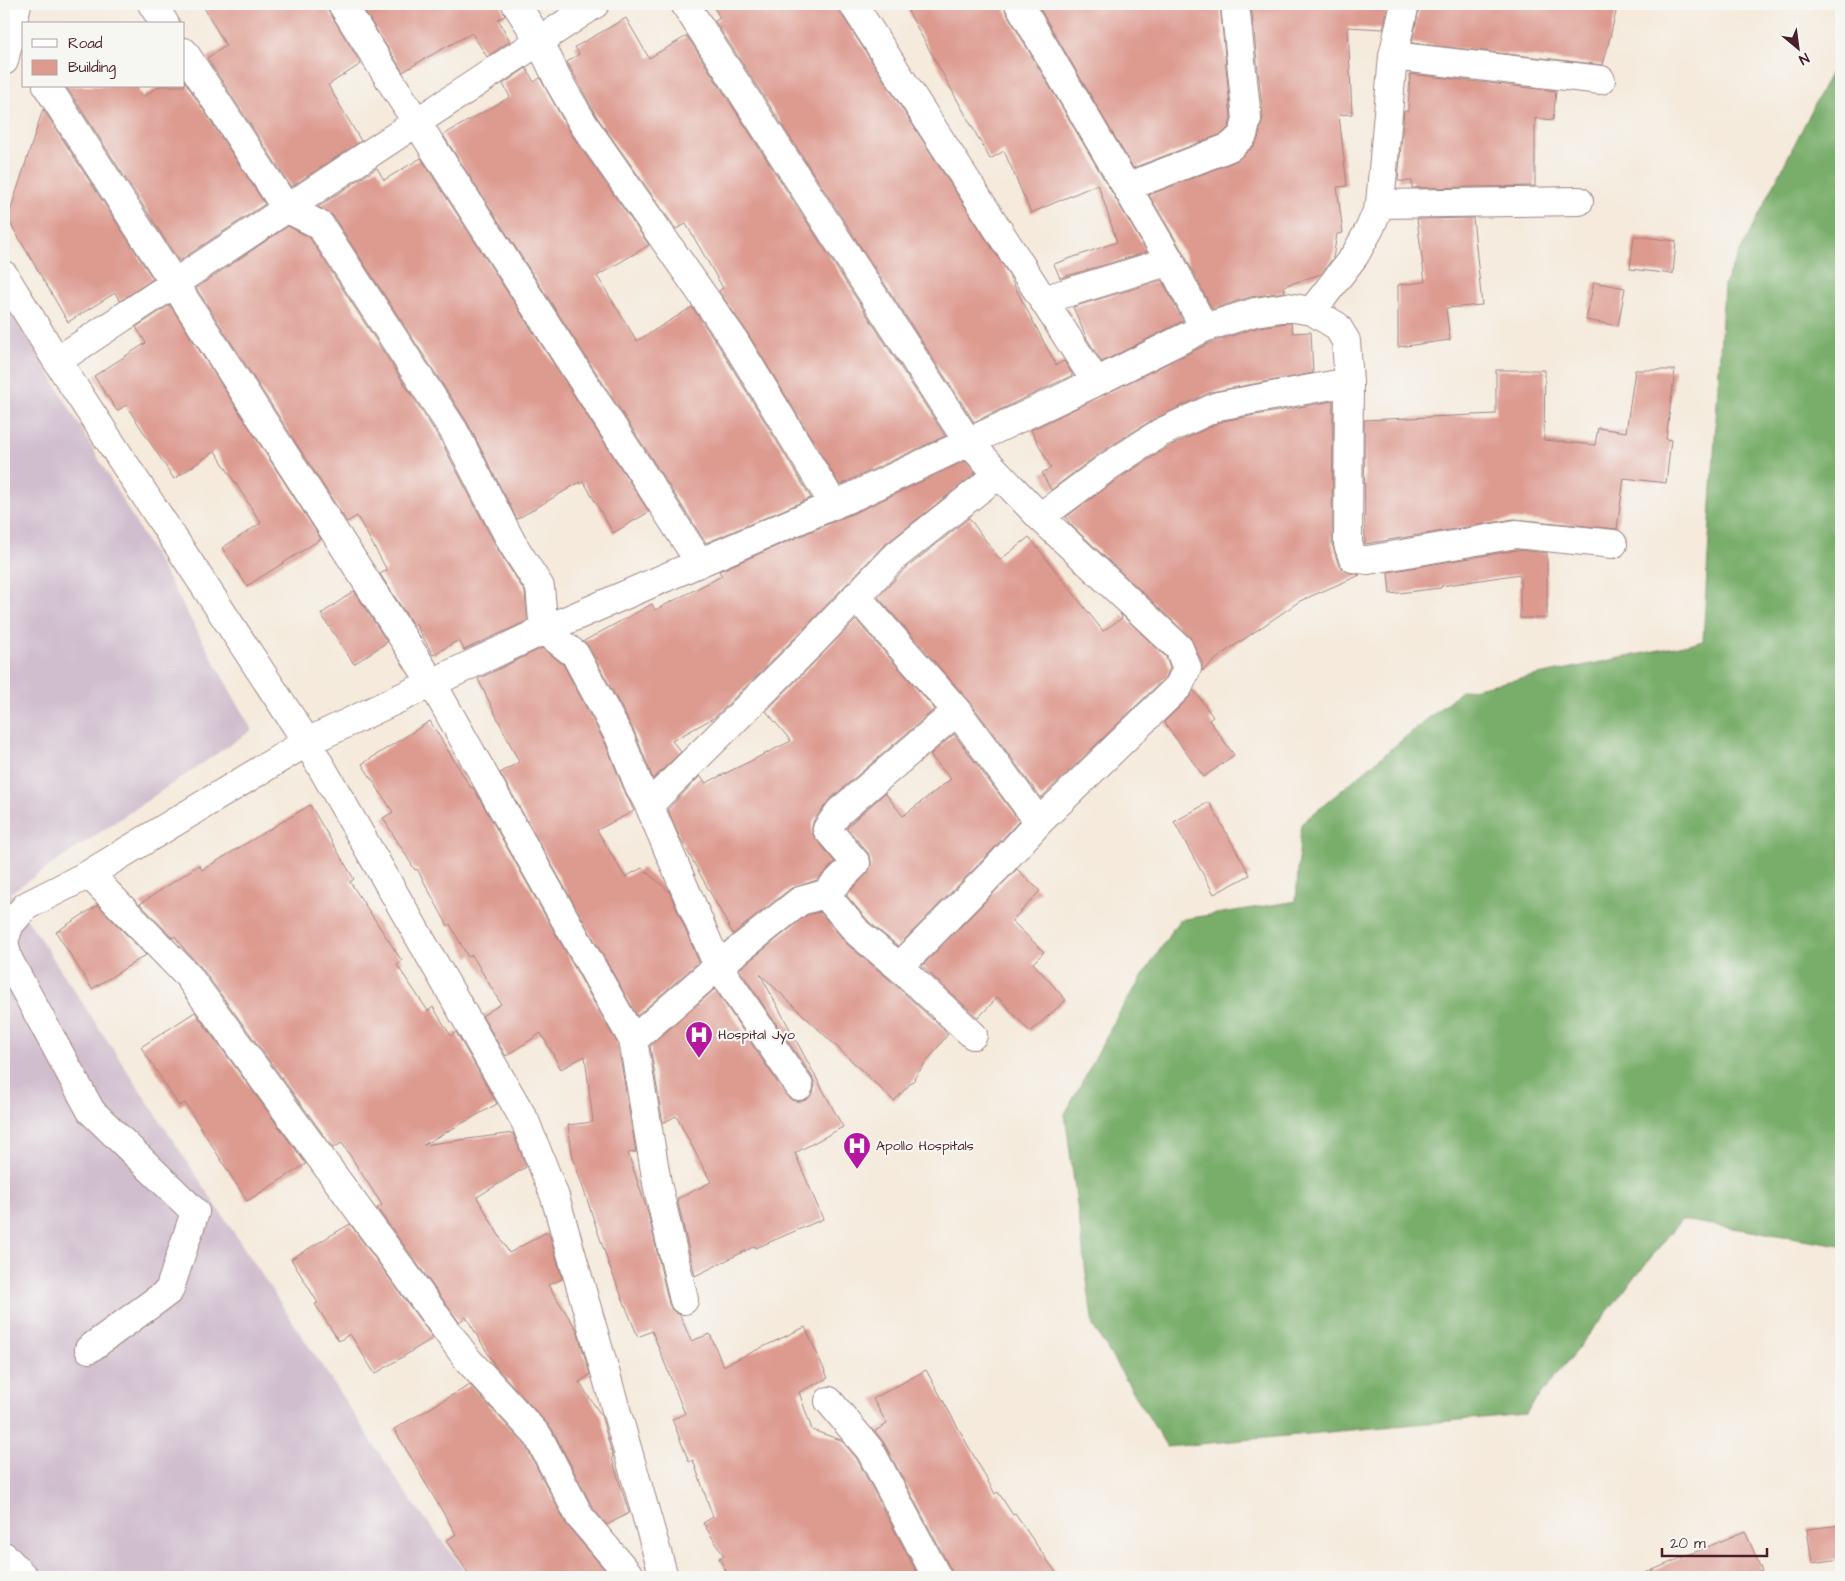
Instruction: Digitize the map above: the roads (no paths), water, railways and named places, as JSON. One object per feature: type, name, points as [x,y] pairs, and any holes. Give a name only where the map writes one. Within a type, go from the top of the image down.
[{"type":"street","points":[[4,60],[18,41],[17,4]]},
{"type":"street","points":[[152,4],[164,22]]},
{"type":"street","points":[[342,4],[700,563]]},
{"type":"street","points":[[516,4],[539,40],[559,82],[584,125],[732,337],[834,505]]},
{"type":"street","points":[[57,361],[595,4]]},
{"type":"street","points":[[685,4],[968,442],[1040,517],[1178,648],[1188,668],[1179,686],[1039,822],[996,869],[899,967]]},
{"type":"street","points":[[853,4],[1096,382]]},
{"type":"street","points":[[1019,4],[1170,261],[1204,328]]},
{"type":"street","points":[[1127,187],[1230,147],[1243,135],[1247,119],[1235,4]]},
{"type":"street","points":[[1312,311],[1355,255],[1370,228],[1380,204],[1393,56],[1405,4]]},
{"type":"street","points":[[185,54],[286,208],[320,225],[454,431],[512,544],[540,587],[544,630],[575,654],[620,738],[718,966],[799,1086]]},
{"type":"street","points":[[1393,56],[1601,80]]},
{"type":"street","points":[[48,88],[432,683],[633,1040],[657,1183],[684,1300]]},
{"type":"street","points":[[1380,204],[1579,201]]},
{"type":"street","points":[[1043,300],[1170,261]]},
{"type":"street","points":[[4,275],[57,361],[307,742],[525,1120],[555,1197],[664,1577]]},
{"type":"street","points":[[89,1349],[170,1290],[194,1212],[91,1111],[8,960],[4,941],[10,924],[26,906],[88,874],[307,742],[544,630],[834,505],[1096,382],[1204,328],[1255,312],[1287,308],[1312,311],[1337,326],[1346,341],[1349,382],[1348,544],[1353,558],[1368,560],[1516,534],[1612,544]]},
{"type":"street","points":[[1040,517],[1109,466],[1160,433],[1218,406],[1349,382]]},
{"type":"street","points":[[649,805],[811,644],[893,558],[999,474]]},
{"type":"street","points":[[856,596],[957,711],[1039,822]]},
{"type":"street","points":[[633,1040],[718,966],[800,901],[825,894],[856,864],[827,828],[839,812],[957,711]]},
{"type":"street","points":[[88,874],[188,976],[468,1360],[538,1436],[580,1517],[631,1577]]},
{"type":"street","points":[[825,894],[858,933],[899,967],[973,1035]]},
{"type":"street","points":[[830,1401],[870,1450],[937,1577]]},
{"type":"street","points":[[4,1556],[24,1577]]},
{"type":"place","name":"Hospital Jyo","points":[[699,1059]]},
{"type":"place","name":"Apollo Hospitals","points":[[857,1170]]}]
